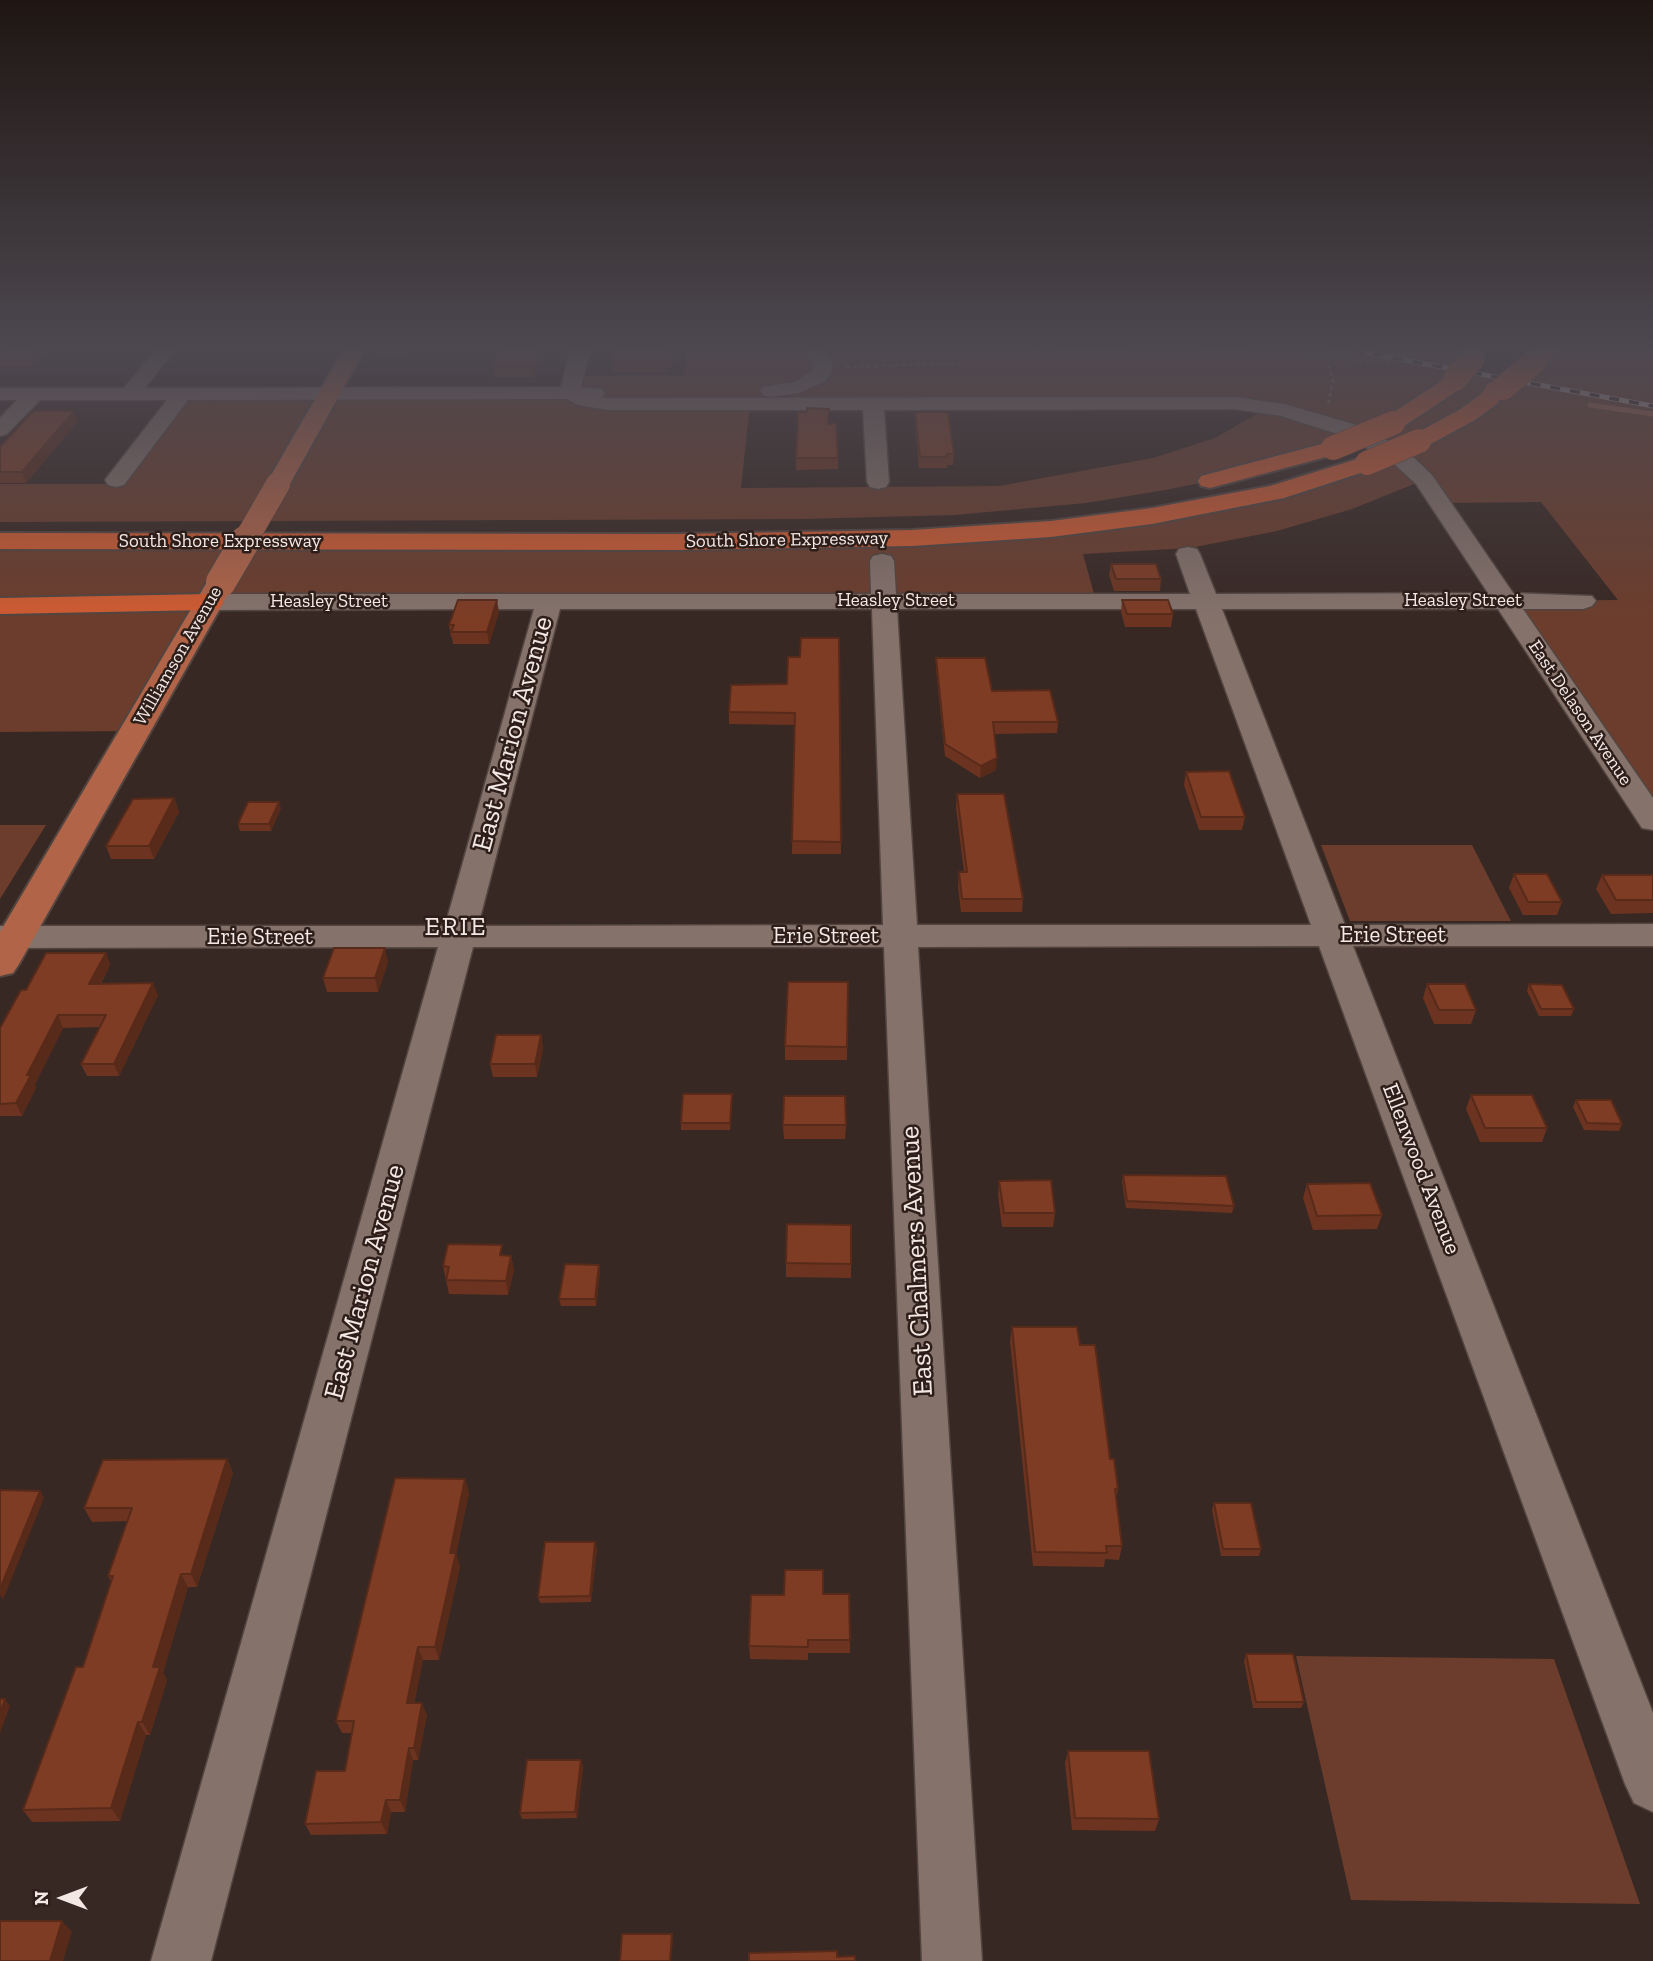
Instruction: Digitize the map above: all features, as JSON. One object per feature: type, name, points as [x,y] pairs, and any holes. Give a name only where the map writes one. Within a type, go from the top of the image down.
[{"type":"highway","name":"South Shore Expressway","points":[[0,522],[789,520],[955,515],[1086,503],[1154,492],[1232,476],[1333,448],[1356,439]]},
{"type":"highway","name":"South Shore Expressway","points":[[0,544],[61,541],[676,542],[891,539],[1007,533],[1108,523],[1275,493],[1367,463],[1424,439]]},
{"type":"highway","points":[[0,606],[215,592]]},
{"type":"main road","name":"Williamson Avenue","points":[[5,946],[304,439]]},
{"type":"street","points":[[116,480],[148,439]]},
{"type":"street","points":[[875,439],[878,482]]},
{"type":"street","name":"East Delason Avenue","points":[[1366,439],[1400,457],[1424,480],[1653,821]]},
{"type":"street","name":"Ellenwood Avenue","points":[[1188,554],[1653,1784]]},
{"type":"street","name":"Heasley Street","points":[[215,592],[549,602],[884,581],[1206,601],[1583,601]]},
{"type":"street","name":"East Chalmers Avenue","points":[[884,581],[952,1961]]},
{"type":"street","name":"East Marion Avenue","points":[[181,1961],[549,602]]},
{"type":"street","name":"Erie Street","points":[[5,946],[459,936],[1653,935]]},
{"type":"shaded area","points":[[148,439],[746,439],[741,488],[999,486],[1153,458],[1213,439],[1352,439],[1210,481],[1165,490],[1086,503],[955,515],[802,519],[0,522],[0,484],[113,484]]},
{"type":"shaded area","points":[[1365,439],[1653,439],[1653,821],[1505,601],[1618,600],[1541,502],[1439,503],[1424,480],[1352,509],[1277,531],[1190,548],[1083,554],[1096,601],[209,602],[135,731],[0,732],[0,541],[912,538],[1196,509],[1391,453]]},
{"type":"shaded area","points":[[0,825],[46,825],[0,899]]},
{"type":"shaded area","points":[[1321,845],[1472,845],[1511,921],[1350,921]]},
{"type":"shaded area","points":[[1296,1656],[1554,1659],[1640,1904],[1351,1900]]},
{"type":"building","points":[[8,439],[51,439],[22,472],[0,472],[0,447]]},
{"type":"building","points":[[797,439],[837,439],[838,458],[796,458]]},
{"type":"building","points":[[918,439],[952,439],[954,454],[947,454],[947,457],[920,457]]},
{"type":"building","points":[[1111,564],[1156,564],[1161,579],[1116,579]]},
{"type":"building","points":[[458,600],[497,600],[487,632],[451,632],[454,625],[449,625]]},
{"type":"building","points":[[1122,600],[1168,600],[1173,614],[1127,614]]},
{"type":"building","points":[[801,638],[839,638],[841,842],[792,841],[795,713],[729,712],[731,685],[787,684],[788,657],[800,657]]},
{"type":"building","points":[[936,658],[985,658],[992,691],[1050,690],[1058,722],[993,722],[997,758],[981,766],[945,744]]},
{"type":"building","points":[[1229,771],[1245,817],[1201,817],[1186,772]]},
{"type":"building","points":[[957,794],[1004,794],[1023,899],[962,899],[959,872],[967,872]]},
{"type":"building","points":[[174,798],[149,846],[106,846],[133,799]]},
{"type":"building","points":[[248,802],[279,802],[269,824],[238,824]]},
{"type":"building","points":[[1514,874],[1547,874],[1562,902],[1528,902]]},
{"type":"building","points":[[1602,875],[1653,875],[1653,900],[1616,900]]},
{"type":"building","points":[[334,948],[385,948],[375,978],[323,978]]},
{"type":"building","points":[[46,953],[106,953],[89,984],[153,983],[114,1064],[81,1064],[106,1015],[58,1015],[27,1075],[31,1075],[16,1103],[0,1104],[0,1028],[21,990],[26,990]]},
{"type":"building","points":[[788,982],[848,982],[847,1047],[785,1046]]},
{"type":"building","points":[[1427,984],[1465,984],[1476,1010],[1439,1010]]},
{"type":"building","points":[[1529,984],[1562,985],[1574,1009],[1541,1009]]},
{"type":"building","points":[[496,1035],[541,1035],[535,1064],[490,1064]]},
{"type":"building","points":[[683,1094],[732,1094],[730,1123],[681,1123]]},
{"type":"building","points":[[1471,1095],[1532,1095],[1547,1128],[1485,1128]]},
{"type":"building","points":[[784,1096],[845,1096],[846,1125],[783,1125]]},
{"type":"building","points":[[1576,1100],[1611,1100],[1622,1124],[1587,1123]]},
{"type":"building","points":[[1123,1175],[1226,1176],[1234,1206],[1127,1201]]},
{"type":"building","points":[[1051,1180],[1055,1213],[1004,1213],[999,1181]]},
{"type":"building","points":[[1370,1183],[1382,1215],[1317,1216],[1307,1184]]},
{"type":"building","points":[[787,1224],[851,1225],[851,1264],[786,1263]]},
{"type":"building","points":[[448,1244],[502,1245],[500,1255],[511,1256],[506,1281],[446,1280],[449,1267],[443,1266]]},
{"type":"building","points":[[565,1264],[599,1265],[595,1299],[559,1299]]},
{"type":"building","points":[[1012,1327],[1077,1327],[1080,1345],[1095,1345],[1110,1459],[1114,1459],[1122,1546],[1106,1546],[1107,1553],[1035,1552]]},
{"type":"building","points":[[227,1459],[191,1574],[181,1574],[153,1667],[160,1667],[142,1722],[138,1722],[111,1808],[23,1810],[76,1667],[83,1667],[113,1576],[108,1576],[132,1508],[84,1508],[103,1460]]},
{"type":"building","points":[[395,1478],[465,1479],[450,1553],[456,1553],[435,1647],[418,1647],[407,1703],[422,1703],[414,1748],[409,1748],[400,1800],[386,1800],[381,1822],[305,1824],[316,1771],[345,1771],[354,1721],[336,1721]]},
{"type":"building","points":[[0,1490],[40,1491],[0,1589]]},
{"type":"building","points":[[1214,1503],[1251,1503],[1261,1549],[1223,1549]]},
{"type":"building","points":[[545,1542],[595,1542],[590,1596],[538,1597]]},
{"type":"building","points":[[785,1570],[823,1570],[823,1594],[849,1594],[850,1640],[808,1640],[808,1647],[749,1646],[751,1595],[784,1595]]},
{"type":"building","points":[[1246,1654],[1293,1654],[1304,1702],[1256,1702]]},
{"type":"building","points":[[0,1699],[5,1699],[0,1713]]},
{"type":"building","points":[[1068,1751],[1149,1751],[1159,1819],[1075,1818]]},
{"type":"building","points":[[527,1760],[581,1760],[575,1812],[520,1813]]},
{"type":"building","points":[[0,1921],[62,1921],[50,1961],[0,1961]]},
{"type":"building","points":[[622,1934],[672,1934],[670,1961],[620,1961]]},
{"type":"building","points":[[837,1951],[837,1957],[855,1956],[855,1961],[749,1961],[749,1953]]},
{"type":"district","name":"ERIE","points":[[456,928]]}]
